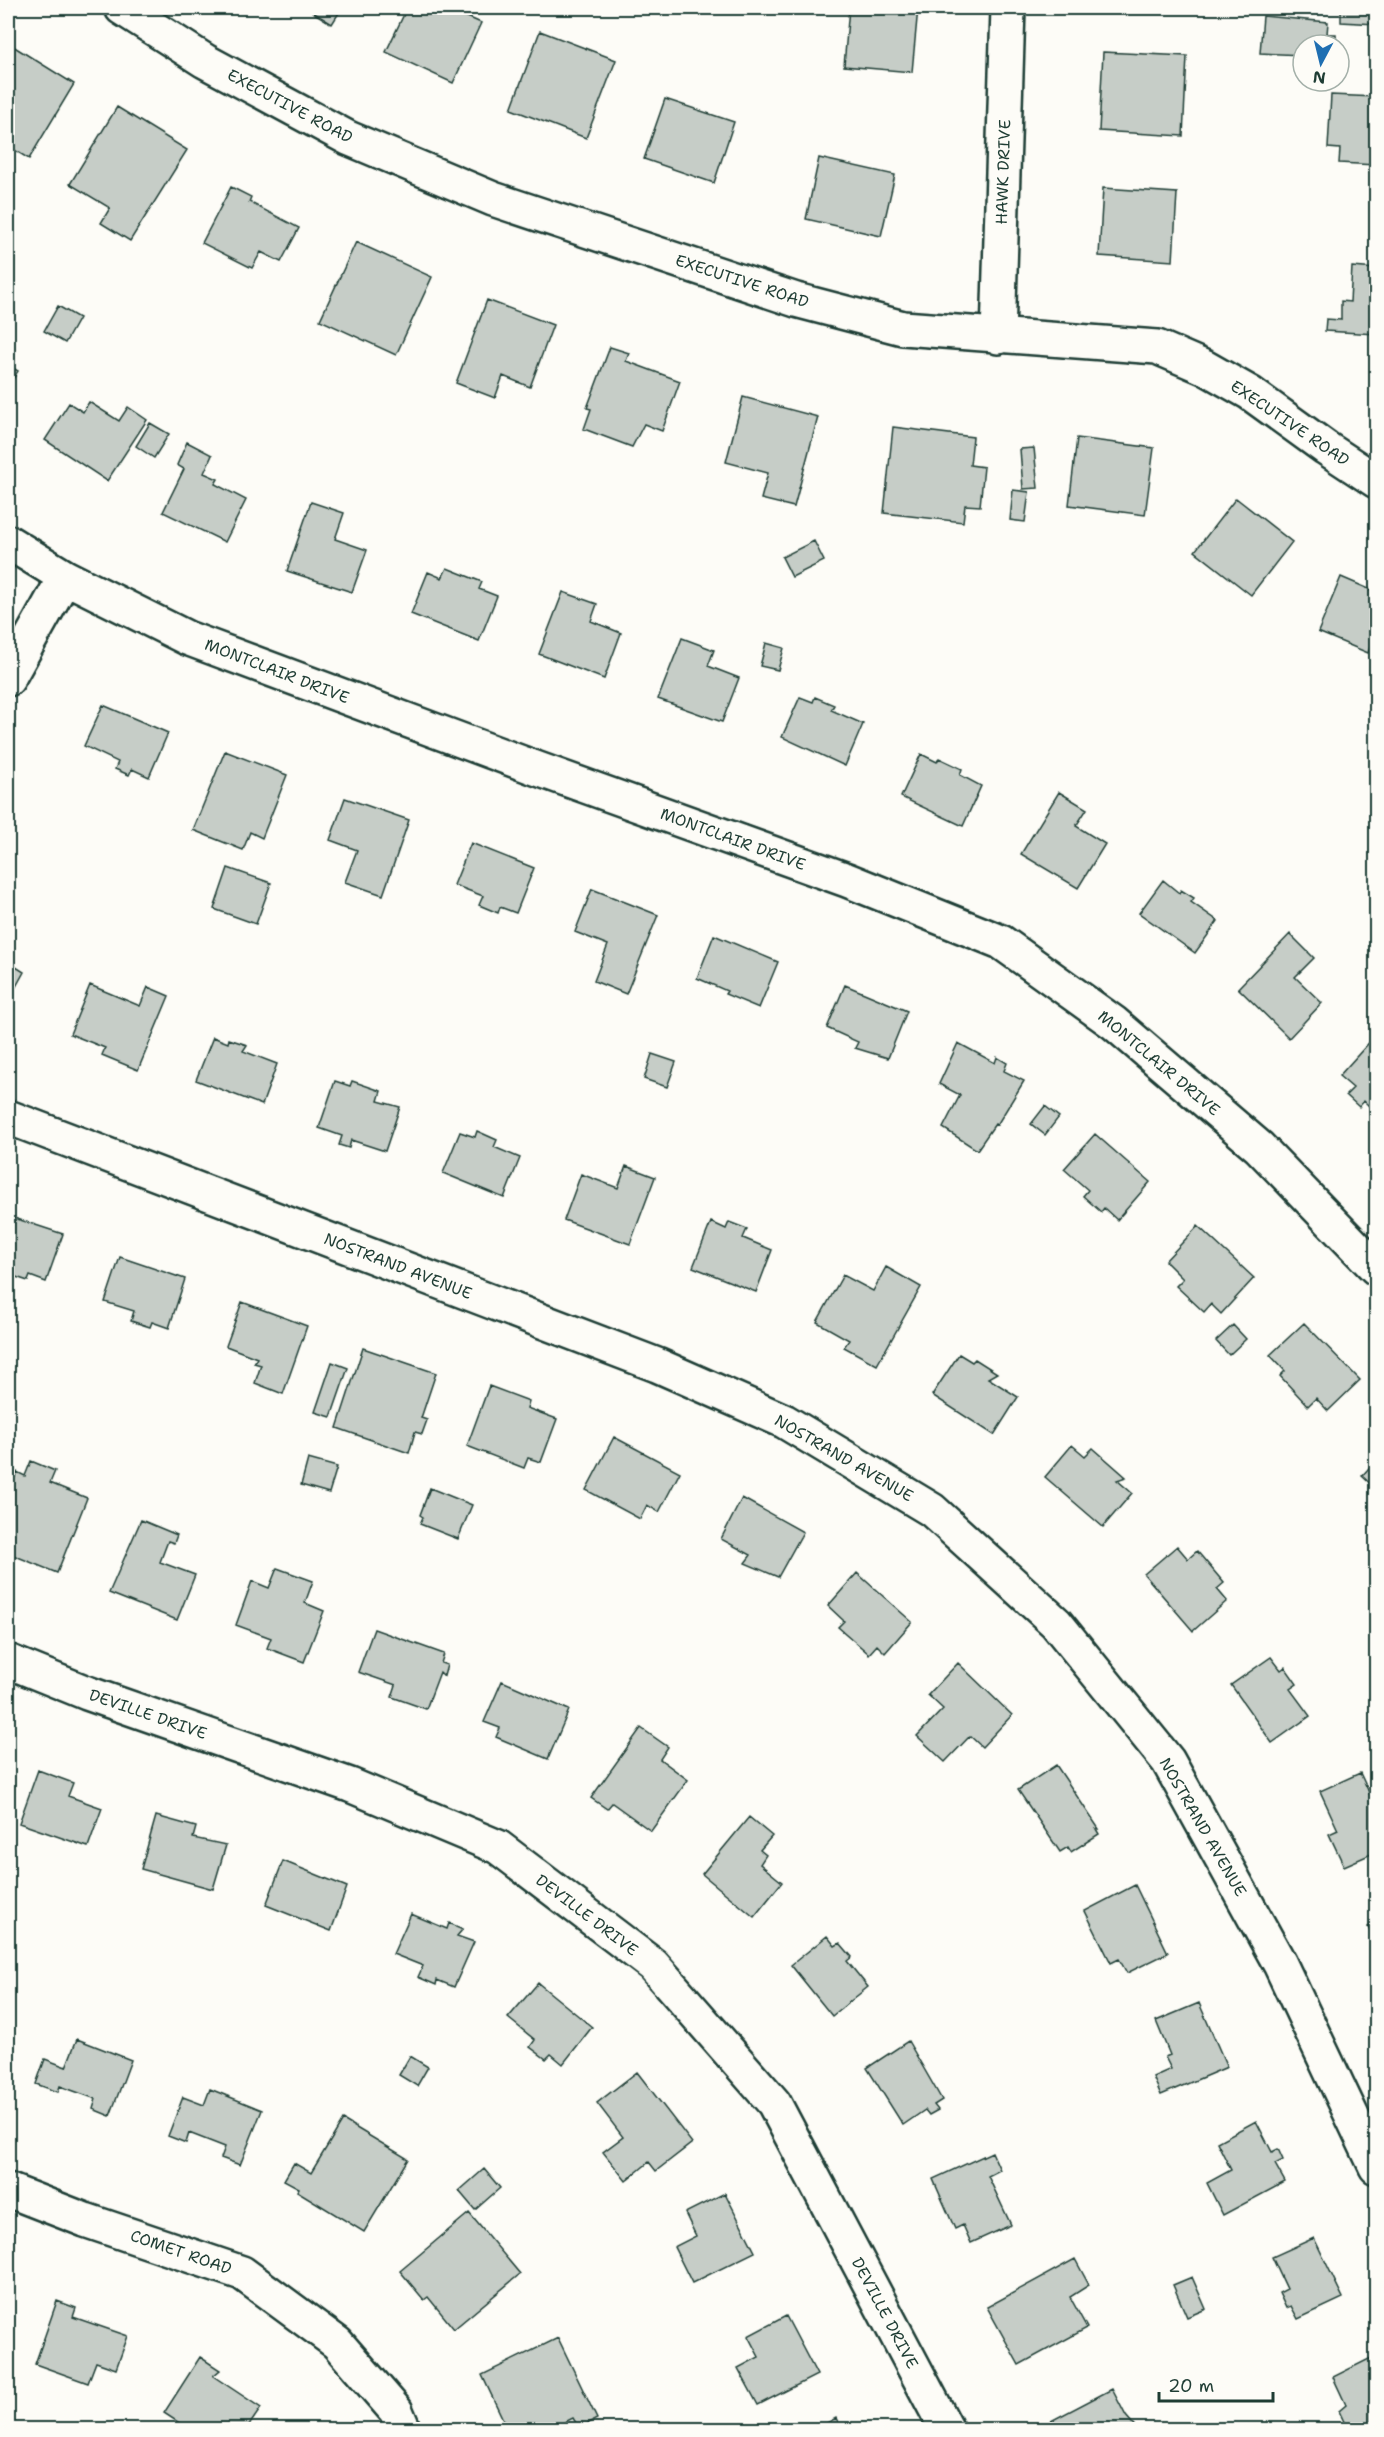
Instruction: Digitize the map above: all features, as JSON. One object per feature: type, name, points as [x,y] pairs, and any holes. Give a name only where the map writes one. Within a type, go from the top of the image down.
[{"type":"street","name":"EXECUTIVE ROAD","points":[[122,8],[205,61],[348,138],[493,199],[796,300],[903,328],[998,337],[1156,347],[1206,368],[1250,393],[1326,448],[1377,480]]},
{"type":"street","name":"HAWK DRIVE","points":[[998,337],[1008,8]]},
{"type":"street","name":"MONTCLAIR DRIVE","points":[[8,542],[65,577],[187,638],[537,769],[847,880],[1001,942],[1114,1023],[1259,1147],[1377,1268]]},
{"type":"street","points":[[8,679],[65,577]]},
{"type":"street","name":"NOSTRAND AVENUE","points":[[8,1117],[657,1365],[784,1421],[932,1510],[1056,1623],[1168,1761],[1280,1964],[1377,2167]]},
{"type":"street","name":"DEVILLE DRIVE","points":[[8,1661],[87,1693],[350,1785],[498,1847],[653,1965],[774,2103],[946,2430]]},
{"type":"street","name":"COMET ROAD","points":[[8,2190],[85,2220],[242,2273],[337,2343],[396,2411],[404,2430]]},
{"type":"building","points":[[306,8],[342,8],[332,24]]},
{"type":"building","points":[[407,8],[447,8],[481,23],[453,83],[386,52]]},
{"type":"building","points":[[849,8],[918,8],[912,72],[844,66]]},
{"type":"building","points":[[1341,8],[1376,8],[1376,24],[1341,22]]},
{"type":"building","points":[[1263,16],[1328,22],[1327,33],[1291,33],[1291,54],[1260,53]]},
{"type":"building","points":[[540,31],[616,60],[586,138],[511,109]]},
{"type":"building","points":[[8,43],[74,84],[29,159],[8,146]]},
{"type":"building","points":[[1103,52],[1187,56],[1183,136],[1099,131]]},
{"type":"building","points":[[1331,95],[1376,97],[1376,165],[1339,163],[1340,149],[1328,148]]},
{"type":"building","points":[[665,99],[734,122],[714,183],[644,159]]},
{"type":"building","points":[[117,107],[187,150],[130,241],[101,223],[110,208],[70,184]]},
{"type":"building","points":[[819,158],[895,175],[881,236],[806,219]]},
{"type":"building","points":[[231,187],[251,197],[249,202],[299,228],[281,262],[261,252],[252,268],[202,243]]},
{"type":"building","points":[[1103,188],[1177,193],[1173,261],[1099,256]]},
{"type":"building","points":[[356,242],[432,277],[396,355],[320,320]]},
{"type":"building","points":[[1352,267],[1376,269],[1376,334],[1325,331],[1326,319],[1341,320],[1341,301],[1350,302]]},
{"type":"building","points":[[487,300],[553,325],[530,387],[503,376],[495,398],[456,383]]},
{"type":"building","points":[[58,306],[79,318],[65,343],[44,331]]},
{"type":"building","points":[[610,347],[629,353],[626,361],[680,381],[662,431],[644,424],[632,447],[584,429],[591,409],[587,408]]},
{"type":"building","points":[[8,365],[18,371],[8,387]]},
{"type":"building","points":[[743,397],[818,417],[794,507],[761,499],[768,473],[726,462]]},
{"type":"building","points":[[89,402],[119,421],[128,407],[147,420],[107,481],[45,440],[69,403],[83,412]]},
{"type":"building","points":[[150,423],[169,434],[154,458],[136,446]]},
{"type":"building","points":[[893,427],[973,437],[970,465],[984,467],[980,506],[965,505],[963,522],[884,513]]},
{"type":"building","points":[[1077,438],[1154,448],[1145,515],[1069,505]]},
{"type":"building","points":[[187,442],[212,455],[204,473],[218,479],[215,484],[246,500],[225,542],[163,512],[184,469],[177,465]]},
{"type":"building","points":[[1034,448],[1038,488],[1023,489],[1020,449]]},
{"type":"building","points":[[1013,490],[1029,492],[1025,522],[1010,520]]},
{"type":"building","points":[[1236,498],[1292,542],[1251,595],[1195,551]]},
{"type":"building","points":[[311,502],[344,513],[335,539],[367,550],[352,592],[287,571]]},
{"type":"building","points":[[814,541],[824,561],[792,577],[782,557]]},
{"type":"building","points":[[447,568],[482,582],[479,589],[497,596],[479,641],[411,614],[428,572],[442,578]]},
{"type":"building","points":[[1341,577],[1376,592],[1374,600],[1376,601],[1376,648],[1371,645],[1368,653],[1318,632]]},
{"type":"building","points":[[563,592],[597,604],[591,621],[621,633],[604,679],[539,654]]},
{"type":"building","points":[[682,638],[714,650],[708,666],[739,678],[722,722],[658,699]]},
{"type":"building","points":[[766,643],[784,648],[778,670],[760,666]]},
{"type":"building","points":[[800,697],[813,702],[815,697],[834,705],[831,710],[863,724],[845,766],[782,737]]},
{"type":"building","points":[[103,705],[168,733],[149,777],[132,769],[129,775],[115,769],[118,762],[84,746]]},
{"type":"building","points":[[225,751],[287,775],[262,838],[250,832],[243,850],[193,830]]},
{"type":"building","points":[[921,754],[937,762],[939,758],[962,769],[960,775],[981,786],[963,826],[901,797]]},
{"type":"building","points":[[1059,792],[1087,809],[1076,826],[1105,844],[1078,888],[1021,854]]},
{"type":"building","points":[[345,798],[409,820],[383,895],[345,882],[357,850],[330,840]]},
{"type":"building","points":[[471,843],[534,868],[516,913],[500,907],[498,913],[479,905],[483,896],[454,885]]},
{"type":"building","points":[[228,868],[271,883],[256,924],[214,909]]},
{"type":"building","points":[[1163,880],[1179,893],[1181,890],[1194,898],[1191,902],[1218,921],[1195,953],[1139,913]]},
{"type":"building","points":[[592,889],[658,915],[626,994],[594,981],[608,945],[575,932]]},
{"type":"building","points":[[1290,934],[1314,958],[1295,977],[1322,1003],[1289,1038],[1238,988]]},
{"type":"building","points":[[714,935],[778,962],[759,1008],[725,994],[727,991],[697,978]]},
{"type":"building","points":[[8,962],[24,972],[8,1001]]},
{"type":"building","points":[[90,985],[140,1006],[148,987],[169,996],[138,1070],[102,1055],[105,1048],[70,1034]]},
{"type":"building","points":[[845,985],[907,1011],[888,1058],[855,1048],[858,1042],[827,1028]]},
{"type":"building","points":[[1376,1035],[1376,1113],[1364,1101],[1359,1107],[1346,1095],[1353,1088],[1339,1076]]},
{"type":"building","points":[[213,1037],[228,1043],[229,1039],[247,1045],[243,1051],[277,1064],[262,1105],[196,1080]]},
{"type":"building","points":[[958,1043],[995,1063],[997,1057],[1007,1063],[1004,1071],[1024,1081],[997,1125],[995,1124],[977,1150],[943,1128],[960,1095],[939,1084]]},
{"type":"building","points":[[652,1054],[676,1062],[667,1087],[644,1079]]},
{"type":"building","points":[[335,1081],[350,1086],[352,1081],[381,1091],[378,1101],[400,1107],[385,1151],[351,1140],[349,1148],[339,1145],[342,1136],[319,1128]]},
{"type":"building","points":[[1045,1106],[1059,1117],[1045,1135],[1031,1124]]},
{"type":"building","points":[[477,1131],[497,1140],[494,1147],[520,1158],[504,1198],[443,1173],[460,1132],[475,1137]]},
{"type":"building","points":[[1095,1134],[1150,1182],[1117,1220],[1104,1208],[1101,1212],[1083,1196],[1088,1190],[1064,1169]]},
{"type":"building","points":[[626,1166],[655,1177],[630,1244],[564,1220],[581,1174],[618,1188]]},
{"type":"building","points":[[8,1216],[63,1234],[46,1282],[30,1276],[28,1281],[10,1275],[13,1266],[8,1264]]},
{"type":"building","points":[[711,1222],[726,1229],[729,1222],[747,1229],[743,1238],[772,1250],[756,1292],[693,1267]]},
{"type":"building","points":[[1198,1226],[1254,1278],[1221,1314],[1211,1304],[1204,1312],[1176,1286],[1183,1279],[1165,1261]]},
{"type":"building","points":[[120,1257],[185,1279],[169,1328],[152,1322],[150,1327],[131,1321],[134,1311],[105,1302]]},
{"type":"building","points":[[886,1267],[921,1287],[877,1365],[844,1347],[849,1340],[817,1322],[843,1275],[873,1291]]},
{"type":"building","points":[[242,1302],[307,1326],[283,1394],[255,1383],[261,1365],[254,1363],[257,1358],[226,1346]]},
{"type":"building","points":[[1304,1323],[1360,1380],[1328,1411],[1316,1398],[1308,1406],[1280,1376],[1285,1371],[1270,1355]]},
{"type":"building","points":[[1233,1325],[1246,1339],[1229,1355],[1216,1341]]},
{"type":"building","points":[[363,1348],[436,1373],[421,1418],[427,1420],[422,1434],[415,1432],[409,1453],[337,1428]]},
{"type":"building","points":[[959,1354],[972,1362],[975,1359],[997,1373],[988,1378],[1018,1397],[994,1435],[932,1395]]},
{"type":"building","points":[[332,1362],[348,1368],[331,1417],[315,1412]]},
{"type":"building","points":[[489,1386],[529,1401],[527,1408],[557,1419],[541,1462],[528,1458],[524,1468],[467,1446]]},
{"type":"building","points":[[614,1437],[680,1472],[659,1512],[647,1505],[640,1519],[586,1490]]},
{"type":"building","points":[[1072,1445],[1085,1456],[1093,1448],[1126,1477],[1117,1480],[1132,1493],[1103,1527],[1045,1477]]},
{"type":"building","points":[[308,1459],[337,1467],[329,1493],[301,1485]]},
{"type":"building","points":[[1376,1460],[1376,1489],[1362,1476]]},
{"type":"building","points":[[31,1461],[55,1471],[50,1483],[87,1498],[57,1573],[8,1553],[8,1494],[17,1472],[25,1476]]},
{"type":"building","points":[[430,1488],[472,1505],[458,1539],[420,1524],[423,1517],[420,1515]]},
{"type":"building","points":[[742,1498],[803,1532],[778,1577],[745,1563],[751,1555],[721,1539]]},
{"type":"building","points":[[141,1520],[177,1535],[174,1543],[168,1541],[160,1562],[195,1575],[177,1620],[109,1593]]},
{"type":"building","points":[[1177,1546],[1188,1559],[1197,1551],[1224,1583],[1217,1589],[1227,1601],[1193,1631],[1144,1574]]},
{"type":"building","points":[[277,1568],[313,1581],[305,1603],[324,1611],[304,1662],[267,1648],[271,1638],[236,1625],[252,1581],[269,1588]]},
{"type":"building","points":[[857,1573],[912,1622],[885,1653],[877,1645],[869,1654],[838,1627],[844,1621],[828,1606]]},
{"type":"building","points":[[374,1629],[444,1654],[441,1663],[447,1665],[444,1676],[440,1672],[426,1709],[392,1697],[396,1685],[358,1672]]},
{"type":"building","points":[[1271,1657],[1281,1670],[1285,1667],[1297,1684],[1290,1689],[1310,1716],[1272,1743],[1231,1685]]},
{"type":"building","points":[[958,1663],[1012,1715],[982,1747],[970,1736],[945,1762],[917,1736],[943,1709],[928,1695]]},
{"type":"building","points":[[502,1681],[569,1710],[548,1759],[496,1737],[500,1728],[484,1722]]},
{"type":"building","points":[[641,1728],[668,1747],[660,1759],[688,1780],[651,1831],[612,1803],[607,1809],[591,1798]]},
{"type":"building","points":[[1056,1765],[1099,1829],[1096,1829],[1099,1834],[1071,1852],[1068,1847],[1060,1852],[1018,1790]]},
{"type":"building","points":[[38,1770],[73,1783],[68,1796],[102,1808],[88,1847],[19,1823]]},
{"type":"building","points":[[1360,1773],[1374,1803],[1376,1802],[1376,1852],[1344,1866],[1329,1834],[1338,1830],[1320,1791]]},
{"type":"building","points":[[156,1816],[196,1827],[193,1838],[226,1845],[213,1889],[141,1869]]},
{"type":"building","points":[[749,1817],[772,1836],[760,1850],[766,1855],[760,1864],[782,1882],[754,1917],[702,1874]]},
{"type":"building","points":[[283,1861],[347,1887],[331,1931],[266,1905]]},
{"type":"building","points":[[1135,1885],[1168,1953],[1127,1973],[1119,1959],[1111,1963],[1085,1911]]},
{"type":"building","points":[[411,1914],[447,1929],[449,1923],[463,1929],[457,1936],[474,1942],[454,1987],[437,1980],[436,1985],[418,1977],[423,1966],[393,1954]]},
{"type":"building","points":[[1376,1923],[1376,1943],[1368,1927]]},
{"type":"building","points":[[827,1936],[835,1946],[840,1943],[852,1957],[847,1961],[868,1987],[832,2016],[791,1965]]},
{"type":"building","points":[[538,1983],[592,2027],[563,2064],[551,2054],[546,2059],[530,2047],[535,2040],[508,2018]]},
{"type":"building","points":[[1199,2003],[1227,2067],[1161,2095],[1153,2077],[1171,2069],[1165,2057],[1170,2055],[1156,2021]]},
{"type":"building","points":[[77,2039],[131,2060],[110,2116],[93,2109],[96,2099],[60,2086],[58,2092],[36,2084],[45,2059],[66,2067]]},
{"type":"building","points":[[908,2041],[942,2100],[934,2105],[938,2110],[929,2115],[925,2110],[903,2125],[867,2068]]},
{"type":"building","points":[[410,2056],[428,2067],[417,2086],[399,2075]]},
{"type":"building","points":[[637,2072],[692,2143],[656,2171],[649,2162],[626,2181],[603,2152],[623,2137],[597,2103]]},
{"type":"building","points":[[210,2089],[262,2110],[240,2165],[221,2158],[225,2147],[189,2133],[186,2143],[168,2136],[183,2097],[204,2105]]},
{"type":"building","points":[[343,2120],[408,2159],[364,2232],[297,2191],[299,2188],[284,2180],[294,2163],[311,2173]]},
{"type":"building","points":[[1256,2121],[1272,2152],[1278,2149],[1283,2160],[1275,2164],[1285,2182],[1223,2215],[1207,2183],[1231,2170],[1217,2142]]},
{"type":"building","points":[[992,2152],[1000,2170],[988,2176],[1011,2225],[971,2243],[963,2225],[955,2229],[933,2179]]},
{"type":"building","points":[[484,2169],[500,2188],[475,2210],[459,2191]]},
{"type":"building","points":[[725,2193],[755,2252],[692,2283],[674,2247],[696,2236],[685,2213]]},
{"type":"building","points":[[469,2213],[520,2274],[454,2329],[428,2297],[424,2300],[400,2271]]},
{"type":"building","points":[[1314,2238],[1343,2298],[1298,2319],[1291,2306],[1286,2308],[1279,2293],[1287,2289],[1272,2257]]},
{"type":"building","points":[[1075,2259],[1089,2285],[1070,2297],[1087,2328],[1019,2365],[987,2307]]},
{"type":"building","points":[[1192,2277],[1206,2309],[1187,2317],[1173,2285]]},
{"type":"building","points":[[57,2301],[76,2308],[73,2317],[128,2336],[116,2369],[96,2362],[88,2383],[35,2364]]},
{"type":"building","points":[[786,2316],[817,2375],[758,2405],[738,2368],[759,2357],[748,2336]]},
{"type":"building","points":[[558,2338],[597,2419],[579,2428],[573,2418],[549,2430],[508,2430],[482,2375]]},
{"type":"building","points":[[200,2357],[220,2370],[213,2376],[261,2408],[246,2430],[190,2430],[164,2413]]},
{"type":"building","points":[[1371,2358],[1376,2370],[1376,2430],[1355,2430],[1351,2423],[1346,2426],[1339,2411],[1346,2405],[1333,2377]]},
{"type":"building","points":[[1112,2389],[1126,2416],[1138,2430],[1051,2430],[1047,2423]]},
{"type":"building","points":[[836,2418],[842,2430],[814,2430]]}]
